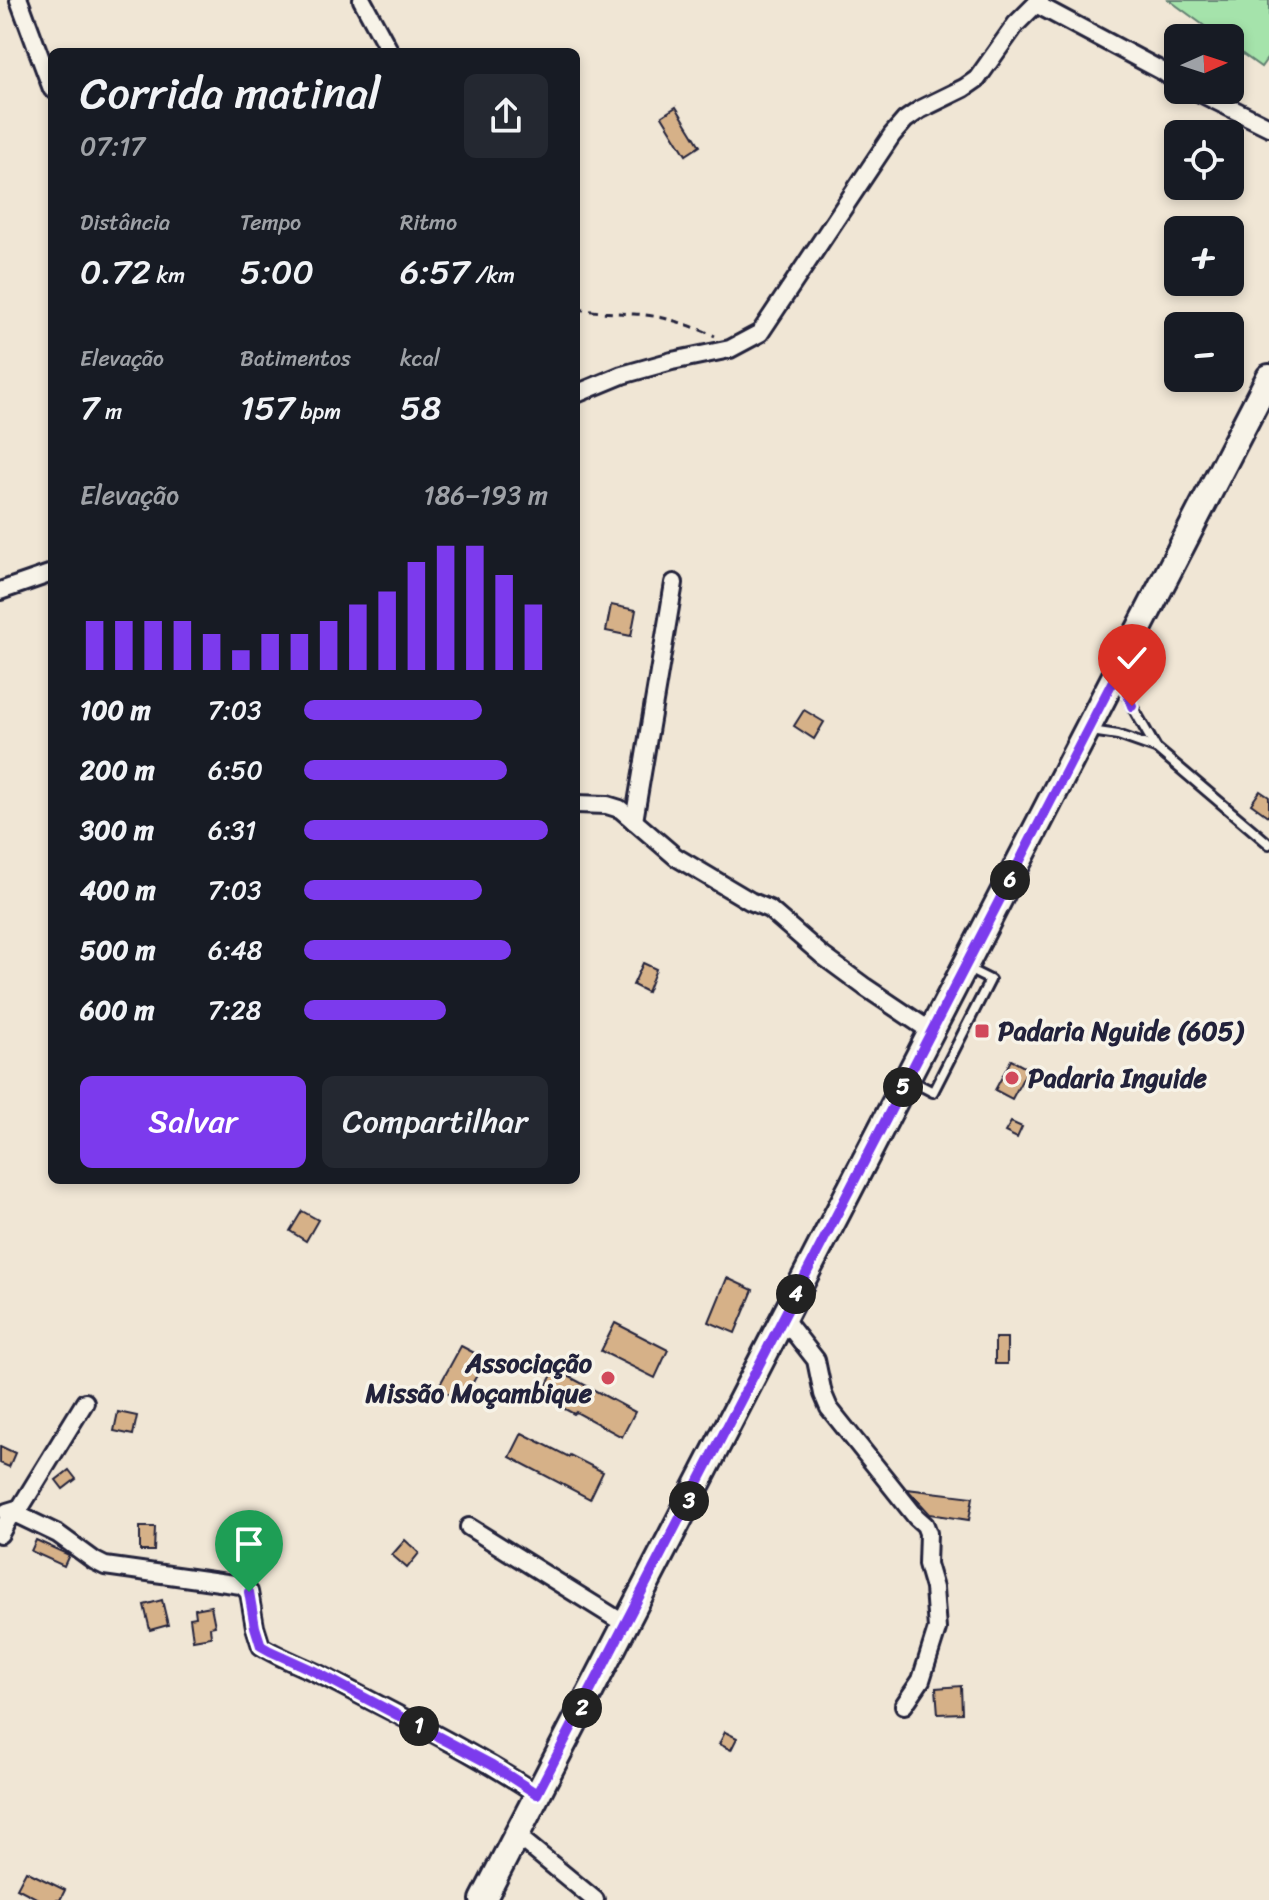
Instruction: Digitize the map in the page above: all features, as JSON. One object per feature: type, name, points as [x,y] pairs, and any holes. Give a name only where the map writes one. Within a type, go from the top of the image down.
[{"type":"street","points":[[19,0],[48,78]]},
{"type":"street","points":[[362,0],[388,48]]},
{"type":"street","points":[[580,392],[660,364],[730,349],[760,333],[877,156],[905,120],[977,79],[1016,24],[1038,2],[1164,72]]},
{"type":"street","points":[[1222,104],[1269,127]]},
{"type":"street","points":[[483,1900],[1269,377]]},
{"type":"street","points":[[0,591],[48,574]]},
{"type":"street","points":[[634,821],[674,583]]},
{"type":"street","points":[[580,804],[620,809],[676,857],[769,909],[823,956],[932,1032]]},
{"type":"street","points":[[783,1318],[816,1360],[829,1408],[925,1525],[928,1533],[927,1564],[934,1588],[937,1629],[921,1680],[904,1705]]},
{"type":"street","points":[[6,1511],[20,1508],[85,1402]]},
{"type":"street","points":[[6,1511],[58,1534],[105,1566],[241,1585],[249,1592],[261,1646],[492,1765],[537,1794]]},
{"type":"street","points":[[0,1534],[6,1511]]},
{"type":"street","points":[[469,1527],[625,1624]]},
{"type":"street","points":[[516,1835],[595,1900]]},
{"type":"lane","points":[[1119,669],[1132,706],[1156,748],[1269,844]]},
{"type":"lane","points":[[1087,731],[1118,735],[1156,748]]},
{"type":"lane","points":[[907,1079],[933,1092],[990,980],[965,967]]},
{"type":"path","points":[[580,310],[636,314],[675,322],[717,337],[730,349]]},
{"type":"green space","points":[[1169,0],[1269,0],[1269,56],[1261,67],[1244,55],[1244,24],[1202,24]]},
{"type":"building","points":[[676,107],[700,146],[686,155],[662,116]]},
{"type":"building","points":[[611,605],[636,610],[631,636],[606,631]]},
{"type":"building","points":[[804,710],[824,722],[814,739],[794,726]]},
{"type":"building","points":[[1260,791],[1269,797],[1269,817],[1251,804]]},
{"type":"building","points":[[643,963],[656,969],[647,992],[633,985]]},
{"type":"building","points":[[1011,1060],[1028,1069],[1012,1099],[995,1090]]},
{"type":"building","points":[[1011,1122],[1022,1127],[1017,1138],[1005,1132]]},
{"type":"building","points":[[302,1211],[318,1220],[306,1241],[290,1231]]},
{"type":"building","points":[[727,1278],[753,1290],[735,1333],[709,1322]]},
{"type":"building","points":[[615,1323],[668,1350],[655,1378],[601,1351]]},
{"type":"building","points":[[995,1338],[1007,1338],[1007,1364],[995,1364]]},
{"type":"building","points":[[461,1346],[486,1359],[462,1402],[438,1388]]},
{"type":"building","points":[[555,1369],[635,1412],[622,1437],[541,1396]]},
{"type":"building","points":[[118,1412],[137,1416],[133,1435],[114,1431]]},
{"type":"building","points":[[522,1433],[603,1472],[590,1499],[510,1457]]},
{"type":"building","points":[[0,1446],[15,1453],[9,1467],[0,1463]]},
{"type":"building","points":[[69,1470],[76,1479],[63,1489],[56,1480]]},
{"type":"building","points":[[907,1489],[973,1497],[969,1520],[930,1514]]},
{"type":"building","points":[[140,1527],[155,1527],[154,1551],[140,1551]]},
{"type":"building","points":[[36,1540],[69,1555],[64,1566],[31,1551]]},
{"type":"building","points":[[405,1540],[419,1553],[407,1568],[392,1555]]},
{"type":"building","points":[[162,1600],[168,1625],[150,1630],[144,1605]]},
{"type":"building","points":[[211,1606],[215,1626],[210,1627],[211,1637],[193,1640],[190,1618],[196,1617],[195,1609]]},
{"type":"building","points":[[961,1686],[962,1713],[938,1714],[936,1688]]},
{"type":"building","points":[[725,1732],[737,1738],[731,1750],[719,1744]]},
{"type":"building","points":[[26,1871],[65,1890],[60,1900],[40,1900],[17,1888]]},
{"type":"place","name":"Padaria Nguide (605)","points":[[982,1031]]},
{"type":"place","name":"Padaria Inguide","points":[[1012,1078]]},
{"type":"place","name":"Associação Missão Moçambique","points":[[608,1378]]},
{"type":"route","points":[[249,1592],[261,1646],[492,1765],[537,1794],[1119,669],[1132,706]]}]
